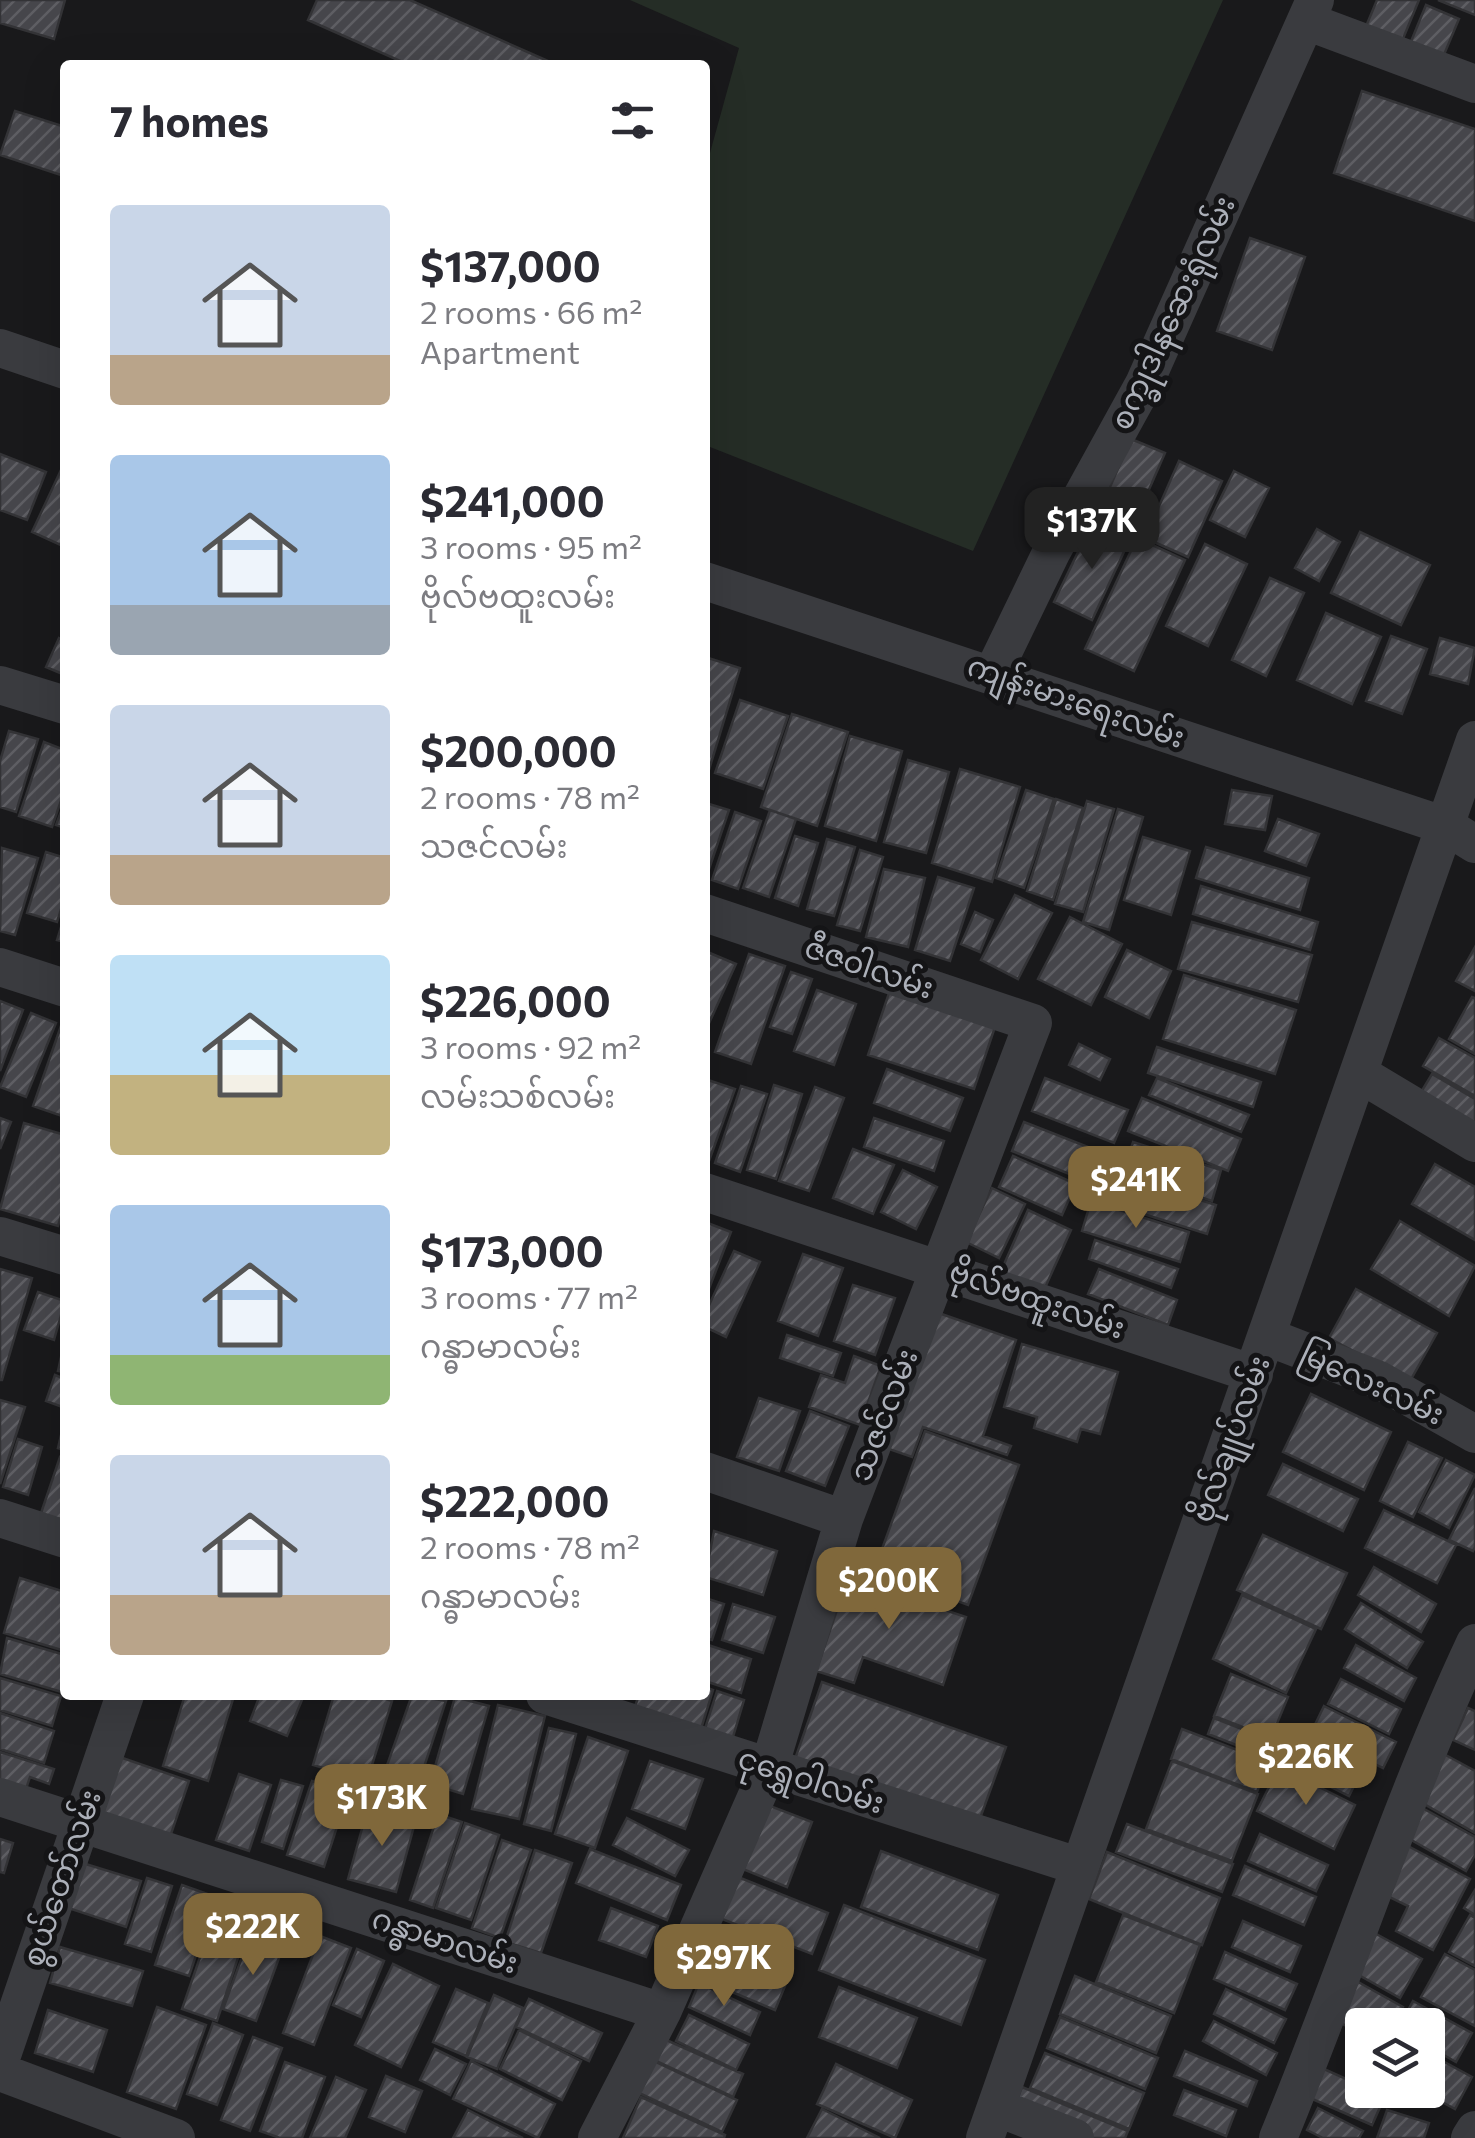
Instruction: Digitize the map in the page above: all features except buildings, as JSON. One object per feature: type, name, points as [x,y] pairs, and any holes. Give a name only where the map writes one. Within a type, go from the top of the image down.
[{"type":"street","points":[[1310,10],[1475,84]]},
{"type":"street","name":"စက္ခုဒါနဆေးရုံလမ်း","points":[[993,674],[1052,552],[1144,384],[1310,10]]},
{"type":"street","points":[[0,348],[60,368]]},
{"type":"street","name":"ကျန်းမားရေးလမ်း","points":[[710,582],[993,674],[1460,835]]},
{"type":"street","points":[[0,684],[60,703]]},
{"type":"street","name":"ဗိုလ်ချုပ်လမ်း","points":[[991,2122],[1360,1074],[1460,835],[1475,740]]},
{"type":"street","name":"ဇီဇဝါလမ်း","points":[[710,914],[1033,1023]]},
{"type":"street","points":[[0,967],[60,986]]},
{"type":"street","name":"သဇင်လမ်း","points":[[597,2138],[662,2012],[769,1768],[844,1518],[1033,1023]]},
{"type":"street","points":[[1360,1074],[1475,1143]]},
{"type":"street","name":"ဗိုလ်ဗထူးလမ်း","points":[[710,1194],[942,1267],[1254,1374]]},
{"type":"street","points":[[0,1236],[60,1254]]},
{"type":"street","name":"မြလေးလမ်း","points":[[1268,1338],[1378,1380],[1475,1434]]},
{"type":"street","points":[[710,1472],[844,1518]]},
{"type":"street","points":[[0,1518],[60,1537]]},
{"type":"street","points":[[1278,2138],[1341,1986],[1432,1734],[1475,1642]]},
{"type":"street","name":"စွယ်တော်လမ်း","points":[[0,2061],[123,1700]]},
{"type":"street","name":"ငုရွှေဝါလမ်း","points":[[560,1700],[1078,1866]]},
{"type":"street","name":"ဂန္ဓာမာလမ်း","points":[[0,1797],[662,2012]]},
{"type":"street","points":[[0,2072],[176,2138]]},
{"type":"street","points":[[991,2122],[1075,2138]]},
{"type":"street","points":[[1470,2138],[1475,2130]]},
{"type":"shaded area","points":[[630,0],[1223,0],[973,551],[710,447],[710,153],[739,48]]}]
